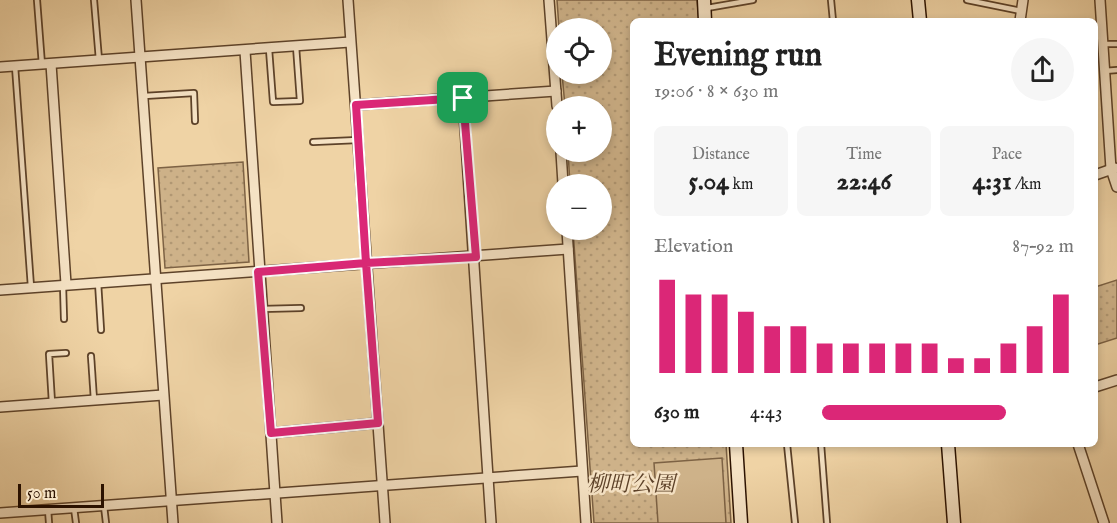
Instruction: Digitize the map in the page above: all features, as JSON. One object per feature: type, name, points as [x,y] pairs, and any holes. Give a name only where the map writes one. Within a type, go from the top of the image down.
[{"type":"street","points":[[136,0],[173,523]]},
{"type":"street","points":[[348,0],[385,523]]},
{"type":"street","points":[[549,0],[556,96]]},
{"type":"street","points":[[918,0],[920,18]]},
{"type":"street","points":[[1020,16],[1023,0]]},
{"type":"street","points":[[1100,0],[1104,71],[1117,187]]},
{"type":"street","points":[[0,67],[350,42]]},
{"type":"street","points":[[245,51],[260,310],[277,523]]},
{"type":"street","points":[[46,64],[64,284]]},
{"type":"street","points":[[356,105],[556,91]]},
{"type":"street","points":[[463,98],[476,257],[491,523]]},
{"type":"street","points":[[1098,174],[1114,168]]},
{"type":"street","points":[[568,240],[586,523]]},
{"type":"street","points":[[0,290],[568,249]]},
{"type":"street","points":[[1098,386],[1117,380]]},
{"type":"street","points":[[0,407],[164,395]]},
{"type":"street","points":[[271,433],[378,423]]},
{"type":"street","points":[[736,447],[741,523]]},
{"type":"street","points":[[948,447],[954,523]]},
{"type":"street","points":[[1079,447],[1104,523]]},
{"type":"street","points":[[0,513],[582,471]]},
{"type":"lane","points":[[37,0],[46,64]]},
{"type":"lane","points":[[94,0],[99,60]]},
{"type":"lane","points":[[704,10],[753,0]]},
{"type":"lane","points":[[831,0],[833,18]]},
{"type":"lane","points":[[967,0],[1020,16]]},
{"type":"lane","points":[[1103,44],[1117,44]]},
{"type":"lane","points":[[269,49],[273,102],[300,100],[296,46]]},
{"type":"lane","points":[[15,66],[31,287]]},
{"type":"lane","points":[[1104,71],[1117,70]]},
{"type":"lane","points":[[142,96],[194,93],[195,122]]},
{"type":"lane","points":[[1107,104],[1117,102]]},
{"type":"lane","points":[[313,142],[358,140]]},
{"type":"lane","points":[[98,282],[101,330]]},
{"type":"lane","points":[[64,284],[64,318]]},
{"type":"lane","points":[[260,310],[301,308]]},
{"type":"lane","points":[[52,403],[49,354],[66,353]]},
{"type":"lane","points":[[91,356],[94,400]]},
{"type":"lane","points":[[787,447],[795,523]]},
{"type":"lane","points":[[821,447],[827,523]]},
{"type":"lane","points":[[104,506],[106,523]]},
{"type":"lane","points":[[74,507],[76,523]]},
{"type":"lane","points":[[48,509],[49,523]]},
{"type":"green space","name":"柳町公園","points":[[557,0],[697,0],[699,18],[630,18],[630,447],[726,447],[731,523],[594,523],[574,240],[612,240],[612,174],[569,174],[569,162],[612,162],[612,96],[564,96],[563,84],[612,84],[612,18],[558,18]]},
{"type":"green space","points":[[243,162],[249,262],[165,268],[158,168]]},
{"type":"green space","points":[[1117,280],[1117,338],[1098,344],[1098,286]]},
{"type":"green space","points":[[722,458],[726,523],[658,523],[654,463]]},
{"type":"route","points":[[463,98],[356,105],[366,263],[258,272],[271,433],[378,423],[366,263],[476,257],[463,98]]}]
